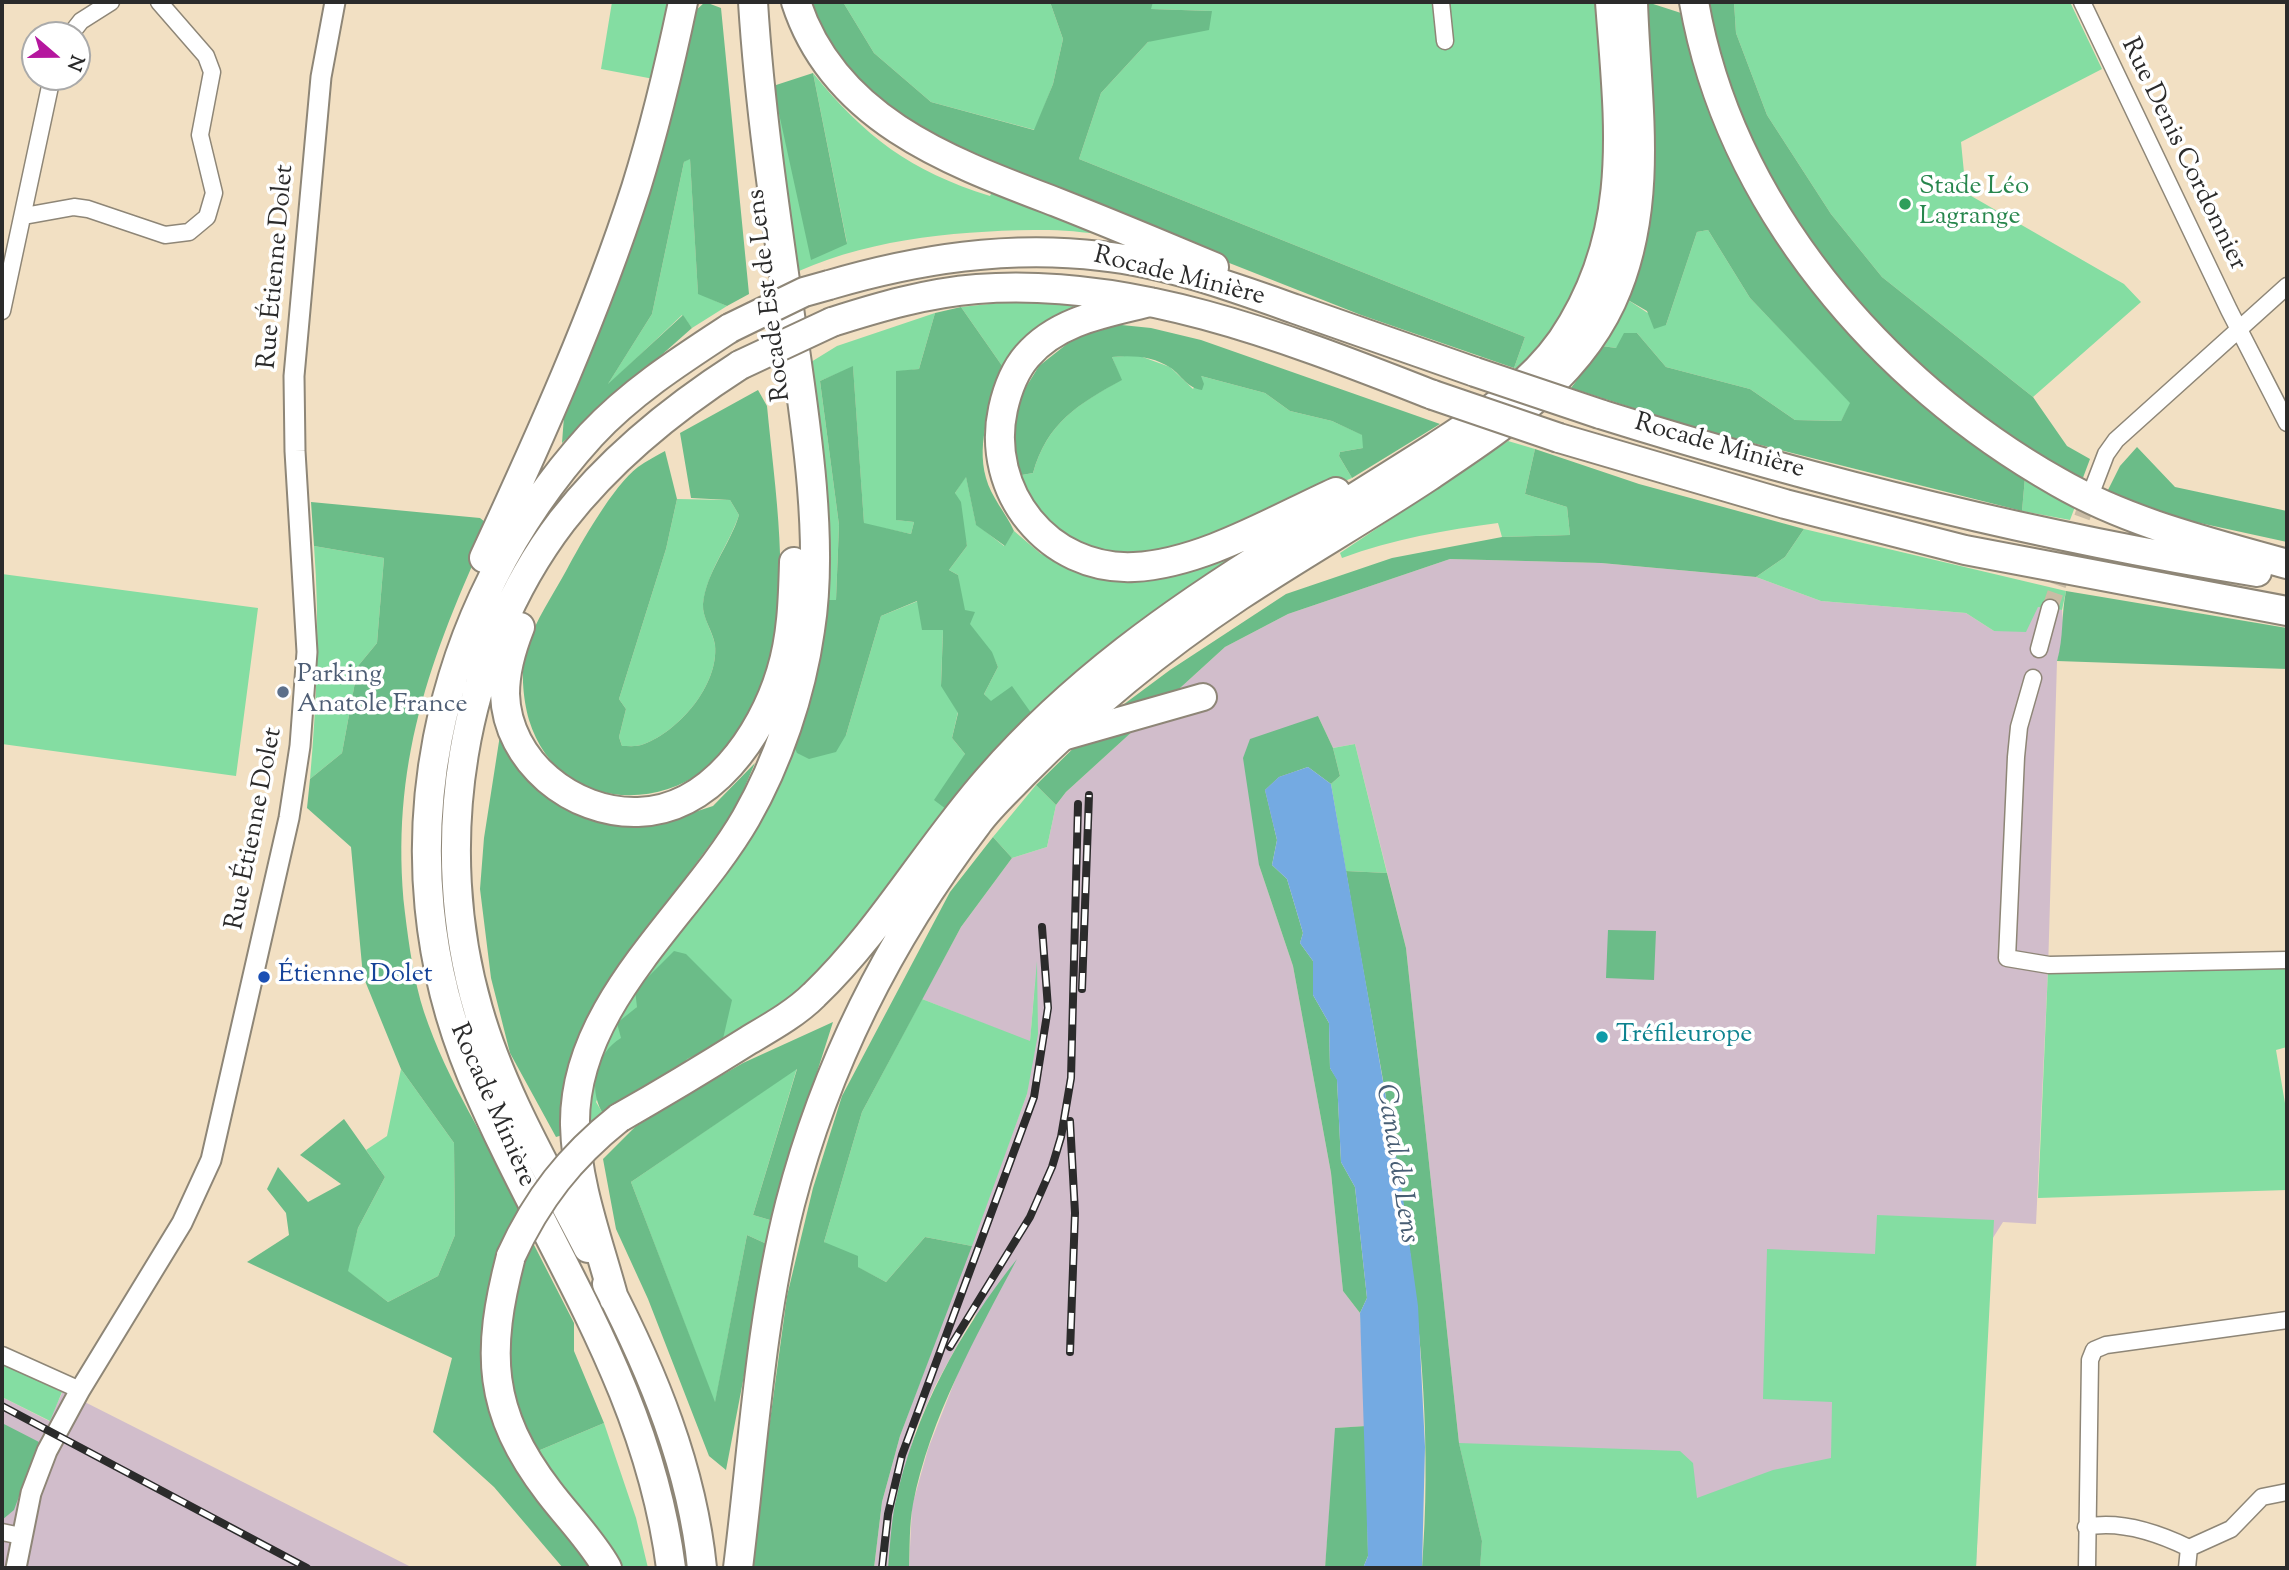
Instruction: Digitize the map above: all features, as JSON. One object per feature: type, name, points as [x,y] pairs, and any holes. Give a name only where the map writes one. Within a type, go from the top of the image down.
[{"type":"highway","points":[[471,1074],[439,1014],[422,945],[414,872],[413,813],[422,736],[439,672],[461,609],[566,378],[609,264],[640,173],[683,2]]},
{"type":"highway","name":"Rocade Est de Lens","points":[[739,2],[803,586]]},
{"type":"highway","name":"Rocade Est de Lens","points":[[753,2],[782,260],[806,424],[803,586]]},
{"type":"highway","points":[[796,2],[827,64],[842,84],[882,120],[942,156],[1225,272],[1231,286]]},
{"type":"highway","points":[[607,1568],[514,1441],[502,1408],[495,1356],[497,1319],[511,1256],[544,1193],[590,1141],[619,1118],[706,1068],[813,997],[862,940],[988,779],[1034,727],[1102,667],[1174,614],[1509,397],[1541,366],[1561,341],[1597,275],[1612,226],[1619,153],[1610,2]]},
{"type":"highway","points":[[738,1568],[770,1311],[790,1206],[814,1127],[847,1036],[892,948],[980,819],[1059,738],[1154,654],[1494,432],[1529,406],[1577,356],[1600,324],[1618,289],[1634,233],[1643,155],[1633,2]]},
{"type":"highway","points":[[1694,2],[1700,37],[1722,102],[1752,171],[1789,236],[1823,283],[1881,347],[1986,436],[2058,482],[2119,512],[2196,539],[2287,564]]},
{"type":"highway","name":"Rocade Minière","points":[[671,1568],[659,1494],[642,1437],[614,1364],[471,1074],[451,1014],[436,949],[427,870],[428,797],[452,674],[472,617],[499,562],[526,517],[592,434],[654,378],[730,328],[804,292],[912,262],[964,254],[1054,253],[1104,256],[1231,286],[1475,373],[1728,452],[1923,503],[2133,550],[2287,576]]},
{"type":"highway","name":"Rocade Minière","points":[[702,1568],[688,1487],[673,1431],[614,1298],[523,1123],[478,1009],[467,965],[457,872],[460,784],[476,698],[516,598],[538,555],[563,520],[599,478],[667,415],[740,365],[832,322],[881,307],[950,292],[1036,287],[1120,295],[1237,326],[1559,438],[1772,500],[1952,547],[2287,611]]},
{"type":"highway","points":[[1150,302],[1083,319],[1044,340],[1026,357],[1013,378],[1005,400],[999,428],[999,455],[1006,483],[1021,509],[1040,531],[1082,559],[1107,566],[1133,568],[1186,558],[1350,486],[1446,439]]},
{"type":"highway","points":[[563,520],[516,636],[508,666],[505,694],[510,722],[521,747],[538,771],[562,790],[588,804],[614,811],[640,812],[691,796],[715,781],[738,756],[770,702],[803,586]]},
{"type":"highway","points":[[614,1298],[581,1178],[575,1124],[580,1072],[608,1006],[746,818],[774,760],[801,674],[811,629],[803,586]]},
{"type":"highway","points":[[1059,738],[1203,697]]},
{"type":"street","points":[[81,21],[111,2]]},
{"type":"street","points":[[24,216],[53,209],[88,209],[165,235],[189,232],[207,217],[214,192],[213,180],[200,135],[212,84],[210,64],[159,2]]},
{"type":"street","name":"Rue Étienne Dolet","points":[[16,1568],[31,1493],[47,1451],[79,1390],[182,1223],[207,1169],[223,1115],[289,818],[300,746],[307,652],[295,451],[294,376],[321,77],[335,2]]},
{"type":"street","points":[[1441,2],[1445,41]]},
{"type":"street","name":"Rue Denis Cordonnier","points":[[2082,2],[2287,422]]},
{"type":"street","points":[[2,311],[49,91]]},
{"type":"street","points":[[2093,488],[2106,454],[2116,440],[2287,286]]},
{"type":"street","points":[[2039,649],[2050,608]]},
{"type":"street","points":[[2033,678],[2019,727],[2016,757],[2007,958],[2049,965],[2287,960]]},
{"type":"street","points":[[2087,1568],[2090,1360],[2094,1350],[2105,1345],[2287,1320]]},
{"type":"street","points":[[2,1354],[79,1390]]},
{"type":"street","points":[[2086,1527],[2115,1525],[2163,1536],[2189,1548],[2231,1529],[2262,1497],[2287,1492]]},
{"type":"street","points":[[2,1532],[22,1536]]},
{"type":"street","points":[[2187,1568],[2189,1548]]},
{"type":"shaded area","points":[[1450,559],[1601,563],[1756,577],[1821,601],[1966,613],[1994,631],[2038,607],[2062,610],[2064,636],[2057,661],[2048,970],[2036,1224],[2003,1222],[1991,1241],[1976,1568],[1480,1568],[1482,1541],[1459,1443],[1406,948],[1355,744],[1333,748],[1318,716],[1259,865],[1293,966],[1331,1173],[1343,1291],[1360,1313],[1366,1426],[1336,1428],[1325,1568],[909,1568],[912,1506],[928,1449],[961,1365],[977,1309],[935,1386],[916,1429],[895,1505],[888,1568],[874,1568],[882,1502],[900,1436],[1027,1094],[1036,971],[1030,1042],[922,999],[961,927],[1012,858],[1047,847],[1056,805],[1066,792],[1225,647],[1288,614]]},
{"type":"shaded area","points":[[63,1391],[413,1568],[2,1568],[2,1397],[49,1421]]},
{"type":"green space","points":[[612,2],[676,2],[659,80],[601,69]]},
{"type":"green space","points":[[705,2],[721,8],[749,294],[727,306],[698,294],[690,159],[684,162],[652,314],[608,384],[683,315],[692,328],[562,443],[565,403],[693,13]]},
{"type":"green space","points":[[805,2],[843,2],[874,53],[931,102],[1034,130],[1053,84],[1063,39],[1050,2],[1153,2],[1151,9],[1212,11],[1209,30],[1148,42],[1101,93],[1079,159],[1525,337],[1514,368],[1361,315],[1204,253],[904,126],[852,87]]},
{"type":"green space","points":[[843,2],[1050,2],[1063,39],[1053,84],[1035,130],[931,102],[874,53]]},
{"type":"green space","points":[[1153,2],[1600,2],[1607,202],[1577,293],[1525,372],[1514,368],[1525,337],[1079,159],[1101,93],[1148,42],[1212,11],[1150,9]]},
{"type":"green space","points":[[1647,2],[1681,13],[1696,69],[1716,123],[1741,176],[1803,275],[1879,363],[1921,402],[2025,477],[2022,511],[1701,430],[1571,388],[1602,346],[1616,348],[1624,333],[1637,333],[1666,367],[1750,389],[1795,420],[1841,421],[1850,403],[1750,298],[1708,230],[1697,232],[1666,325],[1654,329],[1647,311],[1628,300],[1649,232],[1653,199]]},
{"type":"green space","points":[[1703,2],[1734,2],[1736,33],[1767,115],[1831,214],[1882,277],[2033,397],[2067,446],[2090,459],[2081,483],[1997,431],[1888,337],[1794,229],[1732,98]]},
{"type":"green space","name":"Stade Léo Lagrange","points":[[1734,2],[2070,2],[2102,69],[1961,142],[1966,193],[2124,284],[2141,302],[2033,397],[1882,277],[1831,214],[1767,115],[1736,33]]},
{"type":"green space","points":[[813,73],[851,116],[891,149],[913,163],[962,186],[990,196],[994,188],[1114,235],[1049,230],[954,234],[859,250],[799,271],[773,86],[847,243]]},
{"type":"green space","points":[[813,73],[847,244],[811,260],[773,86]]},
{"type":"green space","points":[[690,158],[698,293],[727,306],[692,328],[682,315],[606,387],[652,314],[684,162]]},
{"type":"green space","points":[[1708,230],[1750,298],[1851,403],[1841,421],[1795,420],[1750,389],[1666,367],[1637,333],[1616,348],[1602,346],[1628,300],[1666,325],[1697,232]]},
{"type":"green space","points":[[1026,300],[1090,305],[1061,312],[1050,319],[1031,336],[1005,370],[961,307]]},
{"type":"green space","points":[[961,307],[1005,370],[986,422],[983,464],[991,492],[1014,531],[1005,546],[976,525],[966,477],[955,493],[961,502],[967,546],[949,570],[958,575],[965,610],[975,612],[970,624],[992,652],[998,667],[984,694],[991,701],[1012,686],[1034,717],[946,809],[934,800],[965,754],[952,738],[958,713],[941,686],[943,630],[922,630],[917,601],[881,616],[846,735],[836,752],[809,759],[797,753],[793,744],[826,600],[836,600],[839,525],[820,381],[853,366],[864,523],[911,534],[914,522],[896,520],[896,371],[919,369],[935,313]]},
{"type":"green space","points":[[935,313],[919,369],[896,372],[897,520],[914,522],[911,534],[864,524],[853,367],[820,381],[839,525],[836,600],[826,600],[819,425],[811,362],[837,346]]},
{"type":"green space","points":[[1112,324],[1151,328],[1201,340],[1440,424],[1352,478],[1339,456],[1340,452],[1363,448],[1362,435],[1332,421],[1290,411],[1265,393],[1201,376],[1204,384],[1202,390],[1197,389],[1171,368],[1157,361],[1135,356],[1112,357],[1122,380],[1066,417],[1047,441],[1033,473],[1016,476],[1008,432],[1018,400],[1039,366],[1072,340]]},
{"type":"green space","points":[[1137,355],[1170,367],[1193,389],[1201,376],[1265,393],[1290,411],[1332,421],[1363,435],[1363,448],[1340,452],[1339,456],[1352,478],[1180,549],[1136,556],[1090,553],[1054,532],[1016,476],[1033,473],[1047,441],[1066,417],[1121,380],[1112,357]]},
{"type":"green space","points":[[758,390],[767,406],[777,504],[780,571],[776,637],[770,669],[760,697],[745,725],[716,761],[680,784],[654,793],[628,795],[602,792],[578,783],[558,768],[541,747],[529,720],[523,674],[527,647],[535,628],[580,546],[618,487],[638,467],[665,451],[677,499],[666,549],[619,699],[626,709],[619,737],[622,746],[644,744],[657,738],[683,718],[711,676],[715,645],[703,609],[705,592],[739,515],[730,500],[691,498],[680,433]]},
{"type":"green space","points":[[1508,441],[1535,449],[1525,494],[1567,507],[1570,535],[1502,537],[1498,523],[1419,536],[1342,558],[1340,553]]},
{"type":"green space","points":[[2137,447],[2175,487],[2287,511],[2287,542],[2186,520],[2106,494],[2120,466]]},
{"type":"green space","points":[[1535,449],[1639,484],[1804,529],[1785,557],[1756,577],[1601,563],[1450,559],[1288,614],[1225,647],[1066,792],[1056,805],[1036,785],[1100,722],[1170,670],[1286,594],[1392,558],[1502,537],[1570,535],[1567,507],[1525,494]]},
{"type":"green space","points":[[966,476],[976,524],[1004,546],[1014,531],[1041,554],[1103,573],[1289,526],[1034,717],[991,702],[984,694],[998,667],[967,620],[961,601],[958,575],[949,570],[967,546],[955,493]]},
{"type":"green space","points":[[2025,477],[2076,504],[2070,520],[2022,511]]},
{"type":"green space","points":[[677,499],[730,500],[739,515],[709,580],[703,604],[715,645],[715,660],[704,690],[683,718],[657,738],[644,744],[622,746],[619,737],[626,709],[619,699],[666,549]]},
{"type":"green space","points":[[311,502],[480,518],[490,526],[449,621],[419,714],[409,760],[403,809],[405,913],[417,988],[433,1038],[469,1112],[522,1207],[489,1308],[540,1503],[591,1568],[563,1568],[494,1487],[433,1432],[452,1358],[247,1262],[289,1235],[286,1213],[267,1189],[278,1167],[308,1202],[341,1184],[300,1155],[344,1119],[385,1177],[358,1228],[348,1271],[388,1302],[438,1276],[455,1235],[454,1143],[401,1069],[363,976],[351,847],[307,808],[310,779],[342,753],[358,666],[377,643],[384,558],[314,546]]},
{"type":"green space","points":[[1804,529],[2066,591],[2062,610],[2038,607],[2026,632],[1994,631],[1966,613],[1821,601],[1756,577],[1785,557]]},
{"type":"green space","points":[[314,546],[384,558],[377,643],[358,666],[342,753],[310,779],[317,662]]},
{"type":"green space","points":[[2,574],[258,608],[236,776],[2,744]]},
{"type":"green space","points":[[2066,591],[2287,628],[2287,669],[2057,661]]},
{"type":"green space","points":[[918,601],[943,630],[941,684],[958,712],[952,738],[965,754],[947,809],[814,983],[672,1077],[686,1059],[722,1043],[637,1007],[596,1102],[602,1112],[585,1128],[591,1075],[625,1000],[740,853],[774,792],[793,744],[846,735],[881,616]]},
{"type":"green space","points":[[1318,716],[1333,748],[1340,776],[1331,784],[1308,767],[1279,777],[1265,790],[1277,840],[1272,865],[1287,879],[1303,933],[1300,943],[1313,961],[1313,995],[1329,1023],[1330,1068],[1337,1079],[1341,1162],[1355,1187],[1367,1298],[1360,1313],[1343,1291],[1331,1173],[1293,966],[1259,865],[1243,758],[1250,739]]},
{"type":"green space","points":[[500,735],[622,824],[658,824],[713,806],[755,763],[734,812],[606,985],[570,1079],[566,1134],[556,1137],[510,1053],[491,978],[480,889],[484,838]]},
{"type":"green space","points":[[1355,744],[1387,873],[1346,871],[1331,784],[1340,776],[1333,748]]},
{"type":"green space","points":[[1036,785],[1056,805],[1047,847],[1012,858],[993,837]]},
{"type":"green space","points":[[993,837],[1012,858],[961,927],[862,1112],[824,1242],[858,1256],[858,1267],[886,1282],[925,1237],[972,1246],[900,1436],[882,1502],[874,1568],[750,1568],[787,1296],[813,1188],[842,1096],[950,892]]},
{"type":"green space","points":[[1346,871],[1387,873],[1406,948],[1459,1443],[1482,1541],[1480,1568],[1422,1568],[1426,1480],[1416,1305],[1392,1131]]},
{"type":"green space","points":[[1608,930],[1656,931],[1654,980],[1606,978]]},
{"type":"green space","points":[[674,951],[686,954],[732,1000],[722,1043],[687,1059],[672,1077],[602,1112],[595,1082],[600,1061],[612,1044],[621,1038],[617,1023],[637,1007],[635,990]]},
{"type":"green space","points":[[1037,961],[1038,1034],[1027,1094],[972,1246],[925,1237],[886,1282],[857,1267],[824,1242],[862,1112],[922,999],[1030,1041]]},
{"type":"green space","points":[[2287,969],[2287,1047],[2276,1050],[2287,1115],[2287,1190],[2038,1198],[2048,970]]},
{"type":"green space","points":[[833,1022],[770,1220],[753,1215],[797,1069],[631,1182],[715,1402],[747,1235],[769,1245],[726,1470],[709,1456],[648,1299],[616,1229],[603,1159],[635,1127],[663,1109],[743,1063]]},
{"type":"green space","points":[[797,1068],[753,1215],[770,1220],[769,1245],[747,1235],[715,1404],[631,1182]]},
{"type":"green space","points":[[401,1069],[454,1143],[455,1235],[438,1276],[388,1302],[347,1271],[358,1228],[385,1177],[366,1150],[387,1136]]},
{"type":"green space","points":[[1877,1215],[1994,1220],[1976,1568],[1480,1568],[1482,1541],[1459,1443],[1680,1451],[1693,1463],[1697,1498],[1773,1470],[1831,1458],[1832,1402],[1763,1399],[1767,1249],[1875,1254]]},
{"type":"green space","points":[[533,1243],[574,1323],[574,1351],[604,1423],[533,1453],[510,1404],[505,1361],[518,1275]]},
{"type":"green space","points":[[1017,1259],[956,1378],[931,1440],[913,1504],[909,1568],[888,1568],[895,1504],[914,1437],[927,1405],[958,1344]]},
{"type":"green space","points":[[2,1364],[62,1392],[50,1421],[2,1397]]},
{"type":"green space","points":[[2,1423],[39,1442],[14,1510],[2,1520]]},
{"type":"green space","points":[[604,1423],[636,1518],[648,1568],[612,1568],[533,1453]]},
{"type":"green space","points":[[1366,1426],[1368,1556],[1363,1568],[1325,1568],[1335,1428]]},
{"type":"water","name":"Canal de Lens","points":[[1308,767],[1331,784],[1401,1184],[1418,1306],[1425,1447],[1422,1568],[1363,1568],[1368,1556],[1360,1313],[1367,1298],[1355,1187],[1341,1162],[1337,1080],[1330,1068],[1329,1023],[1313,995],[1313,961],[1300,943],[1303,933],[1287,879],[1272,865],[1277,840],[1265,790],[1279,777]]},
{"type":"tunnel","points":[[2050,608],[2091,492]]},
{"type":"railway","points":[[1082,989],[1089,795]]},
{"type":"railway","points":[[950,1347],[1030,1217],[1052,1167],[1061,1137],[1071,1078],[1078,804]]},
{"type":"railway","points":[[882,1568],[888,1514],[902,1455],[1034,1097],[1048,1008],[1042,927]]},
{"type":"railway","points":[[1070,1121],[1075,1213],[1070,1352]]},
{"type":"railway","points":[[2,1406],[307,1568]]},
{"type":"place","name":"Stade Léo Lagrange","points":[[1905,204]]},
{"type":"place","name":"Parking Anatole France","points":[[283,692]]},
{"type":"place","name":"Étienne Dolet","points":[[264,977]]},
{"type":"place","name":"Tréfileurope","points":[[1602,1037]]}]
